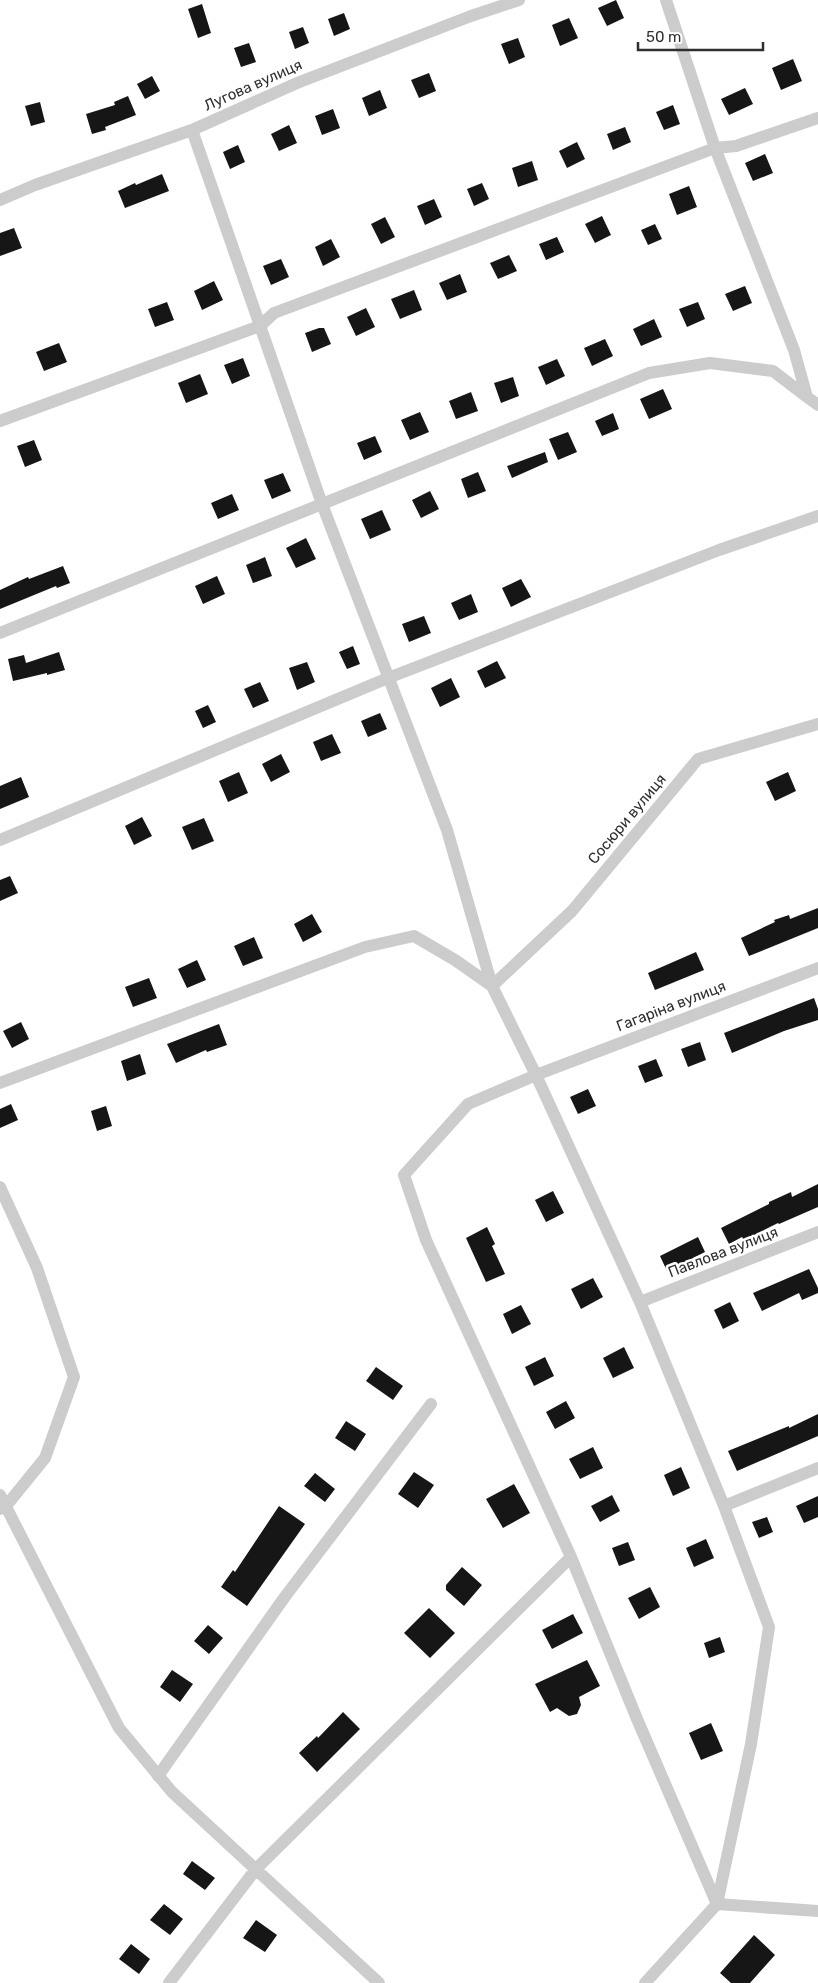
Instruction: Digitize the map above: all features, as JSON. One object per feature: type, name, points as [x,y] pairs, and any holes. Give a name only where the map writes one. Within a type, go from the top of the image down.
[{"type":"street","name":"Лугова вулиця","points":[[0,200],[192,130],[297,83],[471,16],[519,0]]},
{"type":"street","points":[[666,0],[715,148],[790,341],[807,396]]},
{"type":"street","points":[[0,421],[260,326],[274,313],[715,148],[736,146],[818,118]]},
{"type":"street","points":[[192,130],[322,504],[447,830],[492,986],[536,1075],[640,1302],[724,1506],[769,1628],[751,1744],[717,1904],[645,1983]]},
{"type":"street","points":[[0,633],[649,373],[710,363],[773,371],[818,405]]},
{"type":"street","points":[[0,840],[388,678],[719,550],[818,516]]},
{"type":"street","name":"Сосюри вулиця","points":[[492,986],[572,911],[698,759],[818,724]]},
{"type":"street","points":[[0,1083],[365,947],[414,936],[455,960],[492,986]]},
{"type":"street","name":"Гагаріна вулиця","points":[[571,1557],[426,1240],[404,1175],[468,1104],[536,1075],[818,968]]},
{"type":"street","points":[[0,1187],[37,1268],[74,1377],[45,1458],[2,1503],[119,1728],[172,1792],[379,1983]]},
{"type":"street","name":"Павлова вулиця","points":[[640,1302],[818,1232]]},
{"type":"street","points":[[158,1776],[284,1598],[431,1404]]},
{"type":"street","points":[[724,1506],[818,1468]]},
{"type":"street","points":[[169,1983],[256,1869],[571,1557],[637,1719],[717,1904]]},
{"type":"street","points":[[717,1904],[818,1911]]},
{"type":"street","points":[[359,1983],[369,1974]]},
{"type":"building","points":[[616,0],[624,18],[607,26],[598,8]]},
{"type":"building","points":[[202,4],[211,33],[198,38],[188,9]]},
{"type":"building","points":[[344,13],[350,29],[334,36],[328,19]]},
{"type":"building","points":[[569,18],[578,38],[560,46],[552,25]]},
{"type":"building","points":[[303,27],[309,43],[295,49],[289,32]]},
{"type":"building","points":[[518,38],[525,57],[509,64],[501,44]]},
{"type":"building","points":[[249,43],[256,62],[241,67],[234,48]]},
{"type":"building","points":[[793,59],[802,81],[781,90],[772,68]]},
{"type":"building","points":[[429,73],[436,91],[419,98],[411,80]]},
{"type":"building","points":[[152,76],[160,91],[145,99],[137,84]]},
{"type":"building","points":[[745,88],[753,104],[729,115],[721,99]]},
{"type":"building","points":[[380,90],[387,108],[369,116],[362,98]]},
{"type":"building","points":[[128,96],[136,115],[105,127],[106,130],[92,134],[86,114],[115,105],[114,102]]},
{"type":"building","points":[[40,102],[45,122],[31,126],[25,106]]},
{"type":"building","points":[[673,105],[680,124],[664,130],[656,112]]},
{"type":"building","points":[[333,109],[340,128],[322,135],[315,116]]},
{"type":"building","points":[[289,125],[297,143],[279,151],[271,134]]},
{"type":"building","points":[[625,127],[631,142],[613,150],[607,134]]},
{"type":"building","points":[[577,142],[585,159],[567,168],[559,151]]},
{"type":"building","points":[[238,145],[245,162],[230,169],[223,152]]},
{"type":"building","points":[[765,154],[773,173],[753,181],[745,163]]},
{"type":"building","points":[[532,161],[538,180],[518,187],[512,168]]},
{"type":"building","points":[[162,174],[169,191],[125,208],[118,191]]},
{"type":"building","points":[[482,183],[489,199],[474,206],[467,189]]},
{"type":"building","points":[[689,186],[697,207],[677,215],[669,194]]},
{"type":"building","points":[[434,199],[442,217],[425,225],[417,206]]},
{"type":"building","points":[[602,216],[611,235],[595,243],[585,224]]},
{"type":"building","points":[[385,217],[395,237],[381,244],[371,224]]},
{"type":"building","points":[[655,224],[662,239],[648,245],[641,230]]},
{"type":"building","points":[[14,228],[22,248],[0,256],[0,233]]},
{"type":"building","points":[[557,237],[564,252],[546,260],[539,244]]},
{"type":"building","points":[[331,239],[340,257],[323,266],[315,247]]},
{"type":"building","points":[[509,255],[517,271],[498,279],[490,263]]},
{"type":"building","points":[[281,259],[289,277],[271,285],[263,266]]},
{"type":"building","points":[[460,274],[467,292],[447,300],[439,283]]},
{"type":"building","points":[[214,281],[223,300],[202,310],[194,291]]},
{"type":"building","points":[[745,286],[752,303],[733,311],[725,294]]},
{"type":"building","points":[[414,290],[422,310],[400,319],[391,299]]},
{"type":"building","points":[[167,302],[174,320],[155,327],[148,309]]},
{"type":"building","points":[[698,302],[705,319],[687,327],[679,309]]},
{"type":"building","points":[[366,308],[375,327],[356,336],[347,317]]},
{"type":"building","points":[[654,319],[662,337],[641,346],[633,329]]},
{"type":"building","points":[[324,328],[331,344],[312,352],[305,333]]},
{"type":"building","points":[[605,339],[613,356],[592,366],[584,348]]},
{"type":"building","points":[[59,343],[67,362],[44,371],[36,352]]},
{"type":"building","points":[[243,358],[250,376],[232,384],[224,365]]},
{"type":"building","points":[[557,359],[565,376],[546,385],[538,367]]},
{"type":"building","points":[[200,374],[208,394],[186,403],[178,383]]},
{"type":"building","points":[[513,377],[519,396],[501,403],[494,383]]},
{"type":"building","points":[[663,389],[672,409],[649,419],[640,399]]},
{"type":"building","points":[[471,392],[478,411],[456,419],[449,401]]},
{"type":"building","points":[[420,412],[429,432],[410,440],[401,420]]},
{"type":"building","points":[[613,413],[619,429],[602,436],[595,421]]},
{"type":"building","points":[[568,432],[577,452],[558,460],[549,439]]},
{"type":"building","points":[[375,436],[382,452],[364,460],[357,443]]},
{"type":"building","points":[[34,440],[42,460],[25,467],[17,446]]},
{"type":"building","points":[[545,452],[548,462],[512,478],[507,466]]},
{"type":"building","points":[[478,472],[486,491],[468,498],[461,479]]},
{"type":"building","points":[[283,473],[291,491],[272,499],[264,480]]},
{"type":"building","points":[[430,491],[439,509],[421,518],[412,500]]},
{"type":"building","points":[[232,494],[239,510],[218,519],[211,503]]},
{"type":"building","points":[[382,510],[391,530],[370,539],[361,519]]},
{"type":"building","points":[[306,538],[316,559],[296,568],[286,548]]},
{"type":"building","points":[[265,557],[272,576],[253,583],[246,565]]},
{"type":"building","points":[[63,566],[70,583],[57,588],[56,586],[0,609],[0,590],[28,577],[29,579]]},
{"type":"building","points":[[217,576],[225,594],[203,604],[195,586]]},
{"type":"building","points":[[521,579],[531,597],[511,607],[502,588]]},
{"type":"building","points":[[471,594],[478,612],[459,620],[451,603]]},
{"type":"building","points":[[424,616],[431,633],[409,642],[402,624]]},
{"type":"building","points":[[353,646],[360,664],[347,669],[339,652]]},
{"type":"building","points":[[59,652],[65,670],[13,681],[8,659],[24,655],[26,663]]},
{"type":"building","points":[[497,661],[506,678],[485,688],[477,671]]},
{"type":"building","points":[[307,662],[315,682],[297,690],[289,668]]},
{"type":"building","points":[[451,678],[460,697],[440,707],[431,688]]},
{"type":"building","points":[[260,682],[269,701],[253,708],[244,689]]},
{"type":"building","points":[[208,705],[216,722],[203,728],[195,711]]},
{"type":"building","points":[[380,713],[387,729],[368,737],[361,721]]},
{"type":"building","points":[[332,734],[341,753],[321,761],[313,742]]},
{"type":"building","points":[[281,754],[290,772],[271,782],[262,764]]},
{"type":"building","points":[[239,772],[248,793],[228,802],[219,781]]},
{"type":"building","points":[[788,772],[796,791],[775,801],[766,782]]},
{"type":"building","points":[[21,777],[29,797],[0,809],[0,786]]},
{"type":"building","points":[[142,817],[152,836],[134,845],[125,826]]},
{"type":"building","points":[[204,818],[214,841],[192,850],[182,827]]},
{"type":"building","points":[[10,876],[18,893],[0,901],[0,880]]},
{"type":"building","points":[[818,908],[818,928],[749,956],[741,938],[775,922],[774,920],[789,915],[790,919]]},
{"type":"building","points":[[312,914],[322,932],[303,942],[294,924]]},
{"type":"building","points":[[254,937],[263,958],[243,966],[234,946]]},
{"type":"building","points":[[696,952],[704,970],[655,990],[648,973]]},
{"type":"building","points":[[197,960],[206,980],[187,988],[178,969]]},
{"type":"building","points":[[149,978],[157,998],[133,1007],[125,987]]},
{"type":"building","points":[[814,998],[818,1009],[818,1020],[784,1031],[732,1053],[724,1033]]},
{"type":"building","points":[[21,1022],[29,1039],[12,1048],[3,1031]]},
{"type":"building","points":[[219,1024],[227,1045],[207,1052],[206,1050],[176,1063],[167,1044]]},
{"type":"building","points":[[700,1042],[706,1060],[688,1067],[681,1049]]},
{"type":"building","points":[[140,1054],[146,1074],[127,1081],[121,1061]]},
{"type":"building","points":[[656,1059],[663,1076],[645,1083],[638,1066]]},
{"type":"building","points":[[588,1089],[596,1106],[578,1114],[570,1097]]},
{"type":"building","points":[[11,1104],[18,1120],[0,1128],[0,1109]]},
{"type":"building","points":[[106,1106],[112,1126],[97,1131],[91,1111]]},
{"type":"building","points":[[818,1184],[818,1207],[778,1223],[744,1240],[742,1237],[729,1244],[721,1228],[791,1192],[792,1197]]},
{"type":"building","points":[[553,1191],[564,1213],[546,1222],[535,1200]]},
{"type":"building","points":[[487,1227],[495,1244],[492,1246],[505,1274],[486,1282],[466,1238]]},
{"type":"building","points":[[698,1237],[705,1252],[667,1271],[660,1256]]},
{"type":"building","points":[[809,1269],[818,1288],[818,1293],[802,1300],[799,1293],[762,1311],[753,1293]]},
{"type":"building","points":[[593,1278],[603,1297],[581,1309],[571,1289]]},
{"type":"building","points":[[730,1302],[739,1321],[723,1329],[714,1310]]},
{"type":"building","points":[[521,1305],[531,1324],[512,1334],[503,1314]]},
{"type":"building","points":[[624,1347],[634,1368],[613,1378],[603,1358]]},
{"type":"building","points":[[545,1357],[554,1376],[534,1386],[525,1367]]},
{"type":"building","points":[[376,1367],[403,1386],[393,1400],[366,1381]]},
{"type":"building","points":[[566,1401],[575,1418],[555,1429],[546,1412]]},
{"type":"building","points":[[818,1414],[818,1436],[737,1471],[728,1451],[789,1426],[789,1428]]},
{"type":"building","points":[[346,1421],[366,1434],[355,1451],[335,1438]]},
{"type":"building","points":[[593,1447],[603,1468],[580,1479],[569,1459]]},
{"type":"building","points":[[681,1467],[690,1488],[673,1496],[664,1475]]},
{"type":"building","points":[[414,1472],[434,1485],[418,1508],[398,1494]]},
{"type":"building","points":[[315,1473],[335,1489],[325,1502],[304,1486]]},
{"type":"building","points":[[514,1484],[530,1513],[503,1528],[486,1499]]},
{"type":"building","points":[[612,1495],[620,1511],[600,1522],[591,1506]]},
{"type":"building","points":[[818,1496],[818,1517],[804,1523],[796,1506]]},
{"type":"building","points":[[279,1506],[305,1524],[247,1606],[221,1587],[233,1570],[235,1572]]},
{"type":"building","points":[[767,1517],[773,1532],[759,1538],[752,1522]]},
{"type":"building","points":[[706,1539],[714,1558],[694,1567],[686,1548]]},
{"type":"building","points":[[628,1542],[635,1560],[619,1566],[612,1548]]},
{"type":"building","points":[[462,1567],[482,1585],[464,1606],[446,1590],[446,1585]]},
{"type":"building","points":[[650,1587],[660,1607],[639,1619],[628,1598]]},
{"type":"building","points":[[429,1608],[455,1633],[430,1658],[404,1633]]},
{"type":"building","points":[[573,1614],[583,1633],[552,1649],[542,1630]]},
{"type":"building","points":[[208,1625],[223,1638],[209,1654],[194,1641]]},
{"type":"building","points":[[720,1637],[725,1652],[709,1658],[704,1643]]},
{"type":"building","points":[[587,1660],[600,1686],[579,1697],[581,1705],[577,1714],[569,1716],[557,1708],[550,1712],[535,1684]]},
{"type":"building","points":[[172,1670],[193,1684],[180,1702],[160,1687]]},
{"type":"building","points":[[343,1712],[360,1729],[317,1772],[299,1753],[317,1736],[318,1738]]},
{"type":"building","points":[[711,1723],[723,1751],[701,1760],[689,1733]]},
{"type":"building","points":[[192,1861],[215,1878],[205,1890],[183,1874]]},
{"type":"building","points":[[164,1904],[183,1919],[170,1935],[150,1920]]},
{"type":"building","points":[[256,1920],[277,1935],[265,1952],[243,1938]]},
{"type":"building","points":[[754,1935],[775,1955],[750,1983],[731,1983],[720,1973]]},
{"type":"building","points":[[131,1944],[150,1959],[139,1974],[119,1959]]}]
